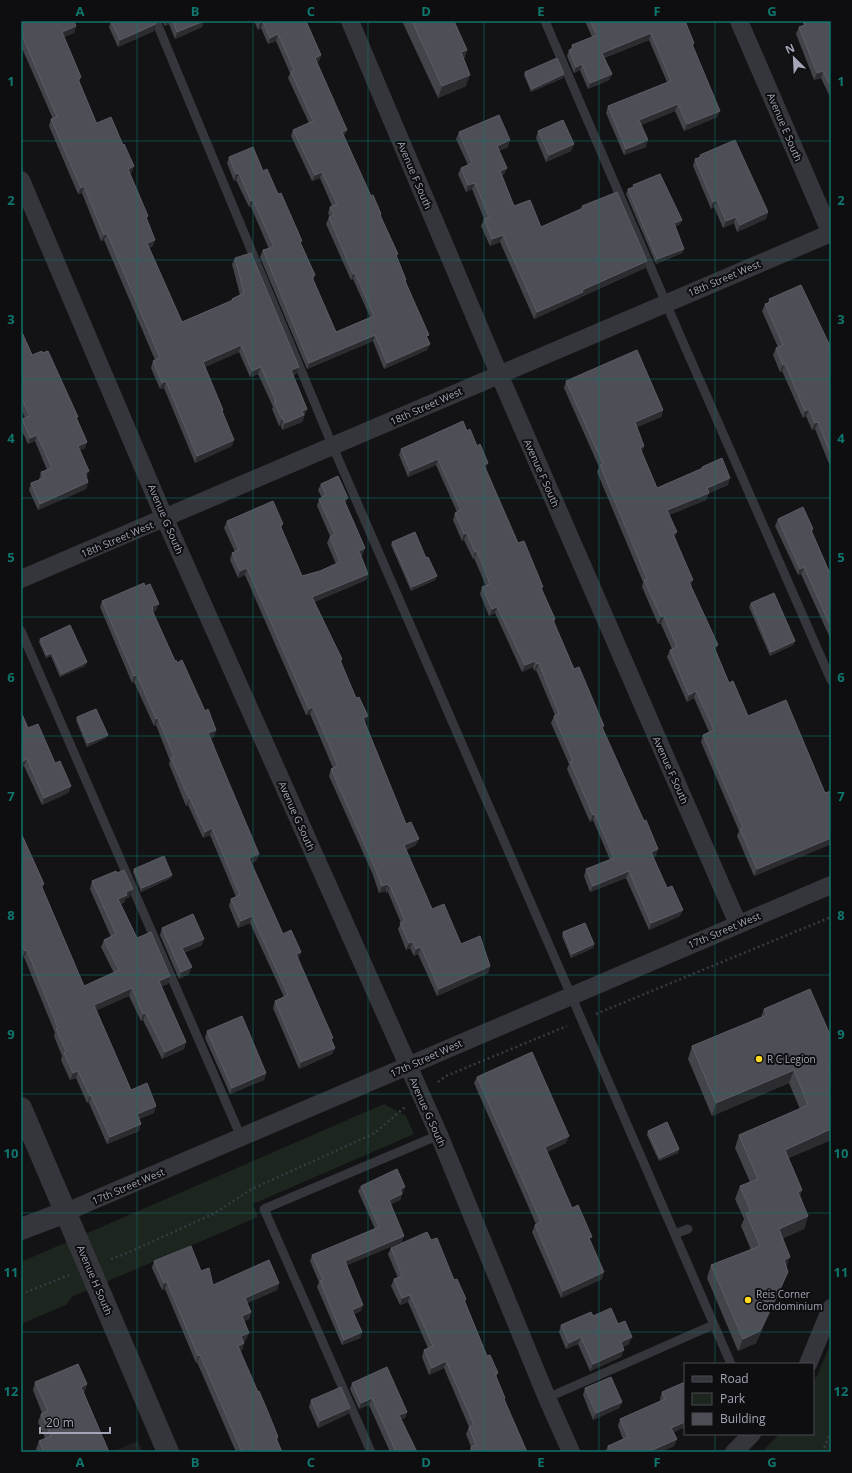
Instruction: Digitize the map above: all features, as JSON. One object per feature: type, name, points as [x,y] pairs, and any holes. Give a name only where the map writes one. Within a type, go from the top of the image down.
[{"type":"street","name":"Avenue F South","points":[[350,21],[499,374],[738,924]]},
{"type":"street","name":"Avenue E South","points":[[739,21],[831,233]]},
{"type":"street","name":"Avenue G South","points":[[21,180],[165,518],[439,1135],[547,1398],[571,1452]]},
{"type":"street","name":"18th Street West","points":[[21,579],[831,233]]},
{"type":"street","name":"17th Street West","points":[[21,1229],[66,1212],[738,924],[831,886]]},
{"type":"street","name":"Avenue H South","points":[[21,1108],[168,1452]]},
{"type":"street","points":[[808,1363],[831,1308]]},
{"type":"street","points":[[734,1452],[751,1435]]},
{"type":"lane","points":[[156,21],[333,447],[731,1363]]},
{"type":"lane","points":[[545,21],[666,303],[831,680]]},
{"type":"lane","points":[[21,631],[241,1137]]},
{"type":"lane","points":[[371,1452],[264,1209],[439,1135]]},
{"type":"lane","points":[[675,1234],[688,1229]]},
{"type":"lane","points":[[547,1398],[713,1325]]},
{"type":"path","points":[[21,1294],[89,1266],[125,1254],[213,1214],[252,1190],[375,1133],[394,1116],[446,1076],[831,917]]},
{"type":"path","points":[[822,1452],[831,1433]]},
{"type":"shaded area","points":[[138,1441],[143,1452],[111,1452]]},
{"type":"green space","points":[[384,1104],[406,1116],[414,1134],[253,1204],[258,1217],[73,1296],[66,1305],[21,1324],[21,1262]]},
{"type":"green space","points":[[831,1343],[831,1452],[762,1452],[778,1435],[814,1435],[814,1380]]},
{"type":"building","points":[[21,21],[74,21],[76,26],[62,32],[81,77],[78,79],[96,122],[97,123],[111,117],[134,166],[128,169],[148,216],[146,217],[155,240],[147,243],[182,322],[233,300],[232,299],[244,293],[235,258],[251,253],[299,367],[291,370],[307,409],[302,411],[304,415],[285,423],[274,402],[276,402],[261,367],[252,371],[241,345],[203,362],[234,440],[197,456],[166,381],[162,383],[153,361],[160,358],[107,233],[104,235],[84,186],[81,188],[51,119],[57,117],[21,33]]},
{"type":"building","points":[[111,21],[155,21],[156,24],[120,40]]},
{"type":"building","points":[[173,21],[204,21],[177,32]]},
{"type":"building","points":[[259,21],[306,21],[321,55],[315,58],[347,130],[342,132],[371,196],[373,195],[381,214],[380,215],[398,254],[396,255],[406,280],[405,281],[429,335],[426,336],[430,344],[387,363],[375,335],[309,363],[263,250],[274,247],[253,200],[251,201],[239,173],[236,174],[229,157],[253,147],[263,171],[267,169],[278,194],[281,193],[302,241],[300,242],[315,275],[312,277],[336,332],[374,316],[355,273],[353,274],[329,217],[334,215],[330,207],[337,204],[322,172],[315,175],[293,130],[313,121],[291,72],[294,70],[278,34],[270,38],[263,22],[260,23]]},
{"type":"building","points":[[412,21],[454,21],[467,50],[461,52],[470,75],[442,86]]},
{"type":"building","points":[[590,21],[685,21],[694,43],[692,44],[720,111],[687,124],[678,104],[639,120],[648,140],[626,149],[608,106],[671,81],[651,33],[602,53],[612,74],[590,83],[582,64],[576,67],[569,50],[573,48],[572,45],[597,35]]},
{"type":"building","points":[[807,21],[831,21],[831,87],[823,71],[817,73],[799,27],[805,25],[804,23]]},
{"type":"building","points":[[557,58],[564,74],[532,89],[525,72]]},
{"type":"building","points":[[499,115],[510,140],[497,146],[507,168],[500,171],[514,206],[530,200],[541,227],[583,208],[582,206],[617,192],[647,261],[582,290],[583,292],[537,312],[503,235],[492,239],[484,219],[489,217],[475,183],[468,185],[461,168],[472,163],[459,132]]},
{"type":"building","points":[[563,120],[574,144],[549,155],[538,131]]},
{"type":"building","points":[[735,140],[768,212],[740,225],[736,217],[726,221],[717,200],[713,202],[695,159],[701,157],[700,155]]},
{"type":"building","points":[[660,174],[682,220],[674,223],[684,249],[657,259],[628,189],[634,187],[633,185]]},
{"type":"building","points":[[801,285],[831,348],[831,455],[818,422],[815,423],[809,409],[805,411],[785,364],[783,365],[776,348],[783,345],[765,304],[771,302],[769,299]]},
{"type":"building","points":[[21,330],[32,355],[42,351],[42,353],[48,351],[78,417],[76,417],[87,442],[78,446],[89,471],[85,473],[88,482],[40,504],[31,483],[44,478],[41,472],[52,468],[37,435],[30,438],[22,419],[30,416],[21,397]]},
{"type":"building","points":[[637,350],[663,410],[635,422],[644,446],[640,448],[657,488],[722,458],[730,478],[707,488],[709,493],[667,510],[677,532],[673,534],[693,580],[689,582],[718,645],[714,647],[729,683],[733,681],[748,716],[786,700],[825,793],[831,791],[831,838],[757,869],[740,829],[743,828],[703,735],[714,730],[696,691],[689,695],[670,650],[677,647],[664,616],[661,617],[644,580],[647,579],[600,465],[603,464],[566,381]]},
{"type":"building","points":[[463,421],[467,431],[470,429],[477,446],[480,444],[488,463],[484,465],[518,543],[524,541],[543,587],[541,588],[555,619],[553,620],[574,669],[579,667],[604,726],[602,727],[658,849],[651,852],[667,888],[672,886],[683,910],[651,923],[629,871],[593,886],[586,869],[614,858],[570,762],[573,761],[554,716],[559,714],[539,663],[537,664],[535,661],[525,665],[497,607],[492,609],[482,587],[490,584],[477,551],[475,552],[467,533],[464,534],[455,513],[461,510],[438,459],[410,471],[401,449]]},
{"type":"building","points":[[338,476],[348,498],[344,500],[365,548],[359,551],[368,574],[312,597],[342,659],[340,660],[356,698],[359,697],[368,716],[363,718],[406,824],[411,822],[419,839],[404,845],[432,909],[444,904],[461,944],[480,936],[490,966],[439,989],[421,947],[416,949],[413,942],[409,943],[400,923],[405,921],[390,886],[388,884],[382,886],[331,769],[338,766],[313,707],[309,709],[247,568],[240,571],[232,553],[239,550],[227,521],[273,501],[283,524],[280,525],[302,576],[320,571],[340,562],[330,537],[335,534],[319,499],[326,495],[321,484]]},
{"type":"building","points":[[803,507],[813,529],[811,530],[831,576],[831,627],[804,567],[800,569],[778,519]]},
{"type":"building","points":[[415,532],[426,558],[428,557],[437,576],[412,587],[392,542]]},
{"type":"building","points":[[144,583],[145,586],[150,584],[159,604],[152,606],[152,610],[175,661],[176,660],[177,663],[182,660],[205,711],[208,709],[216,730],[208,733],[259,854],[249,858],[283,934],[291,930],[301,952],[296,954],[333,1038],[331,1039],[335,1048],[301,1062],[275,1001],[288,995],[252,916],[241,921],[231,899],[240,895],[212,828],[205,832],[171,758],[174,757],[158,718],[156,719],[137,675],[134,676],[102,601]]},
{"type":"building","points":[[774,593],[795,641],[771,652],[751,603]]},
{"type":"building","points":[[70,625],[87,662],[62,674],[52,653],[47,655],[40,639]]},
{"type":"building","points":[[96,709],[108,735],[88,743],[77,717]]},
{"type":"building","points":[[21,712],[28,728],[38,724],[55,763],[60,761],[71,786],[44,798],[27,759],[23,761],[21,757]]},
{"type":"building","points":[[21,833],[44,884],[41,885],[84,986],[119,970],[104,940],[116,934],[92,881],[116,871],[117,873],[124,870],[133,889],[126,892],[127,895],[118,899],[137,938],[151,932],[170,976],[159,981],[186,1042],[165,1052],[146,1013],[143,1014],[132,988],[94,1005],[131,1090],[147,1083],[156,1106],[137,1114],[141,1124],[110,1137],[91,1095],[90,1096],[78,1071],[73,1073],[64,1053],[66,1051],[56,1029],[58,1028],[27,950],[25,951],[21,942]]},
{"type":"building","points":[[164,856],[172,875],[142,888],[134,869]]},
{"type":"building","points":[[193,914],[204,939],[182,948],[192,967],[181,972],[162,928]]},
{"type":"building","points":[[585,923],[594,944],[572,954],[563,932]]},
{"type":"building","points":[[810,989],[831,1037],[831,1066],[829,1066],[831,1070],[831,1129],[785,1150],[802,1190],[798,1192],[808,1216],[779,1229],[790,1257],[784,1260],[788,1272],[760,1331],[743,1339],[711,1265],[760,1246],[746,1213],[751,1212],[740,1186],[758,1179],[739,1135],[808,1105],[794,1070],[716,1103],[692,1046],[767,1015],[764,1009]]},
{"type":"building","points":[[242,1016],[266,1073],[232,1088],[207,1031]]},
{"type":"building","points":[[532,1052],[569,1136],[545,1147],[572,1208],[578,1205],[592,1237],[589,1238],[604,1272],[563,1291],[535,1225],[541,1222],[477,1077]]},
{"type":"building","points":[[667,1122],[679,1149],[660,1158],[648,1131]]},
{"type":"building","points":[[397,1169],[405,1187],[400,1189],[402,1194],[389,1200],[404,1236],[345,1261],[363,1305],[352,1310],[362,1332],[344,1340],[320,1281],[323,1280],[312,1255],[379,1227],[361,1186]]},
{"type":"building","points":[[427,1232],[431,1240],[437,1238],[454,1280],[457,1279],[487,1356],[490,1355],[498,1373],[495,1374],[505,1398],[504,1399],[527,1452],[473,1452],[471,1447],[476,1445],[469,1427],[474,1425],[446,1361],[432,1368],[424,1350],[433,1346],[410,1295],[402,1298],[394,1279],[402,1276],[391,1248]]},
{"type":"building","points":[[191,1246],[201,1271],[209,1268],[213,1285],[269,1260],[279,1283],[245,1298],[251,1312],[242,1316],[249,1333],[241,1336],[244,1343],[238,1346],[268,1412],[282,1452],[242,1452],[200,1355],[198,1356],[167,1282],[164,1283],[154,1261]]},
{"type":"building","points":[[611,1308],[618,1324],[625,1321],[632,1337],[621,1342],[624,1350],[593,1364],[581,1337],[569,1343],[561,1325],[591,1312],[593,1316]]},
{"type":"building","points":[[78,1364],[87,1384],[81,1387],[109,1452],[44,1452],[39,1441],[51,1436],[41,1414],[48,1411],[35,1382]]},
{"type":"building","points":[[387,1367],[407,1412],[399,1415],[417,1452],[396,1452],[372,1398],[361,1403],[352,1383]]},
{"type":"building","points":[[611,1377],[622,1402],[596,1413],[585,1388]]},
{"type":"building","points":[[684,1382],[684,1422],[671,1428],[677,1439],[648,1452],[610,1452],[608,1446],[628,1437],[620,1419],[665,1399],[662,1392]]},
{"type":"building","points":[[341,1387],[350,1408],[320,1421],[311,1400]]},
{"type":"place","name":"R C Legion","points":[[759,1059]]},
{"type":"place","name":"Reis Corner Condominium","points":[[748,1300]]}]
